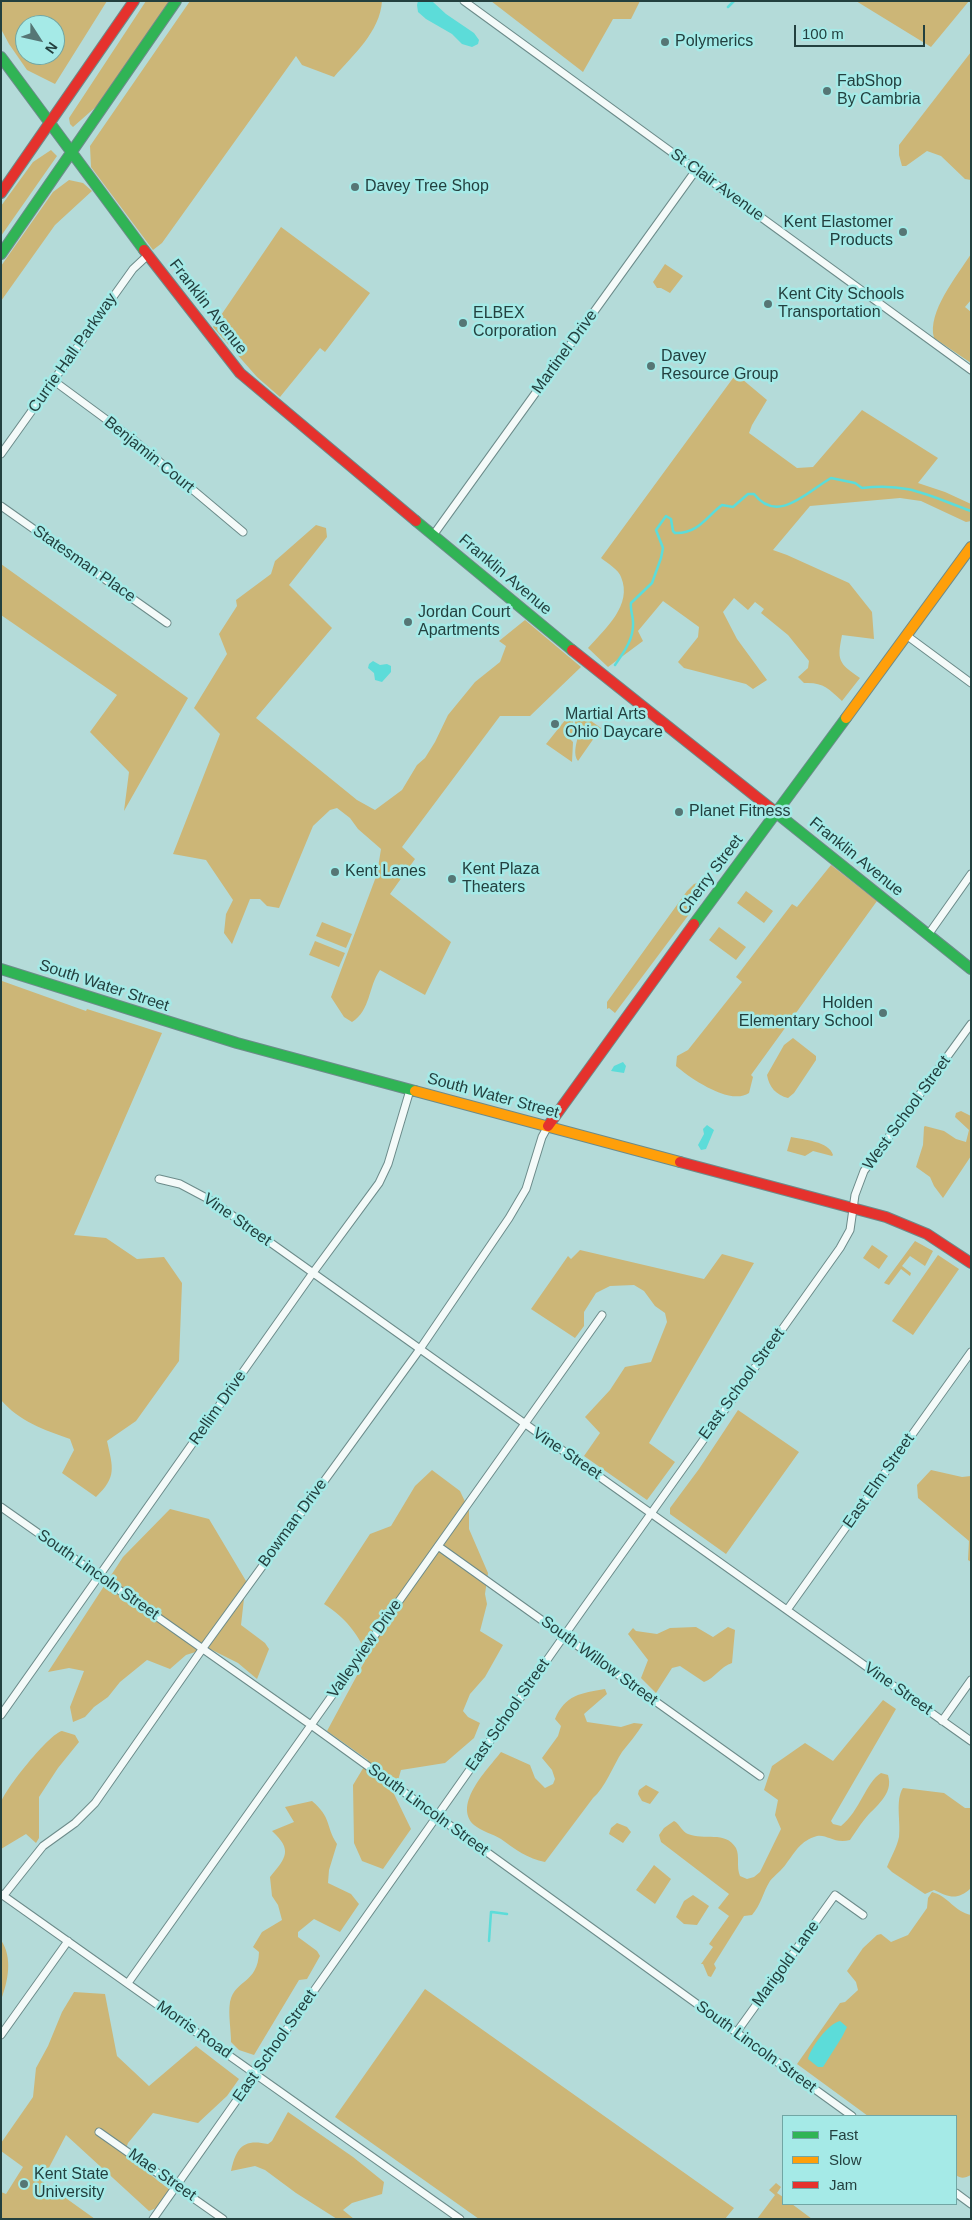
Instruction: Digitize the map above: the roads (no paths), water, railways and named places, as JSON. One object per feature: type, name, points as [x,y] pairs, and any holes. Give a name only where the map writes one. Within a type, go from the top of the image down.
[{"type":"street","points":[[1,193],[134,1]]},
{"type":"street","points":[[1,254],[176,1]]},
{"type":"street","name":"St Clair Avenue","points":[[464,1],[971,370]]},
{"type":"street","name":"Franklin Avenue","points":[[1,57],[148,255],[240,373],[525,612],[971,969]]},
{"type":"street","name":"Martinel Drive","points":[[434,534],[696,170]]},
{"type":"street","name":"Currie Hall Parkway","points":[[1,454],[133,269],[148,255]]},
{"type":"street","name":"Benjamin Court","points":[[54,380],[130,437],[243,532]]},
{"type":"street","name":"Statesman Place","points":[[1,506],[167,623]]},
{"type":"street","name":"Cherry Street","points":[[548,1126],[654,977],[777,813],[971,547]]},
{"type":"street","points":[[906,635],[971,683]]},
{"type":"street","points":[[928,935],[971,874]]},
{"type":"street","name":"South Water Street","points":[[1,969],[237,1043],[886,1217],[921,1230],[971,1263]]},
{"type":"street","name":"West School Street","points":[[853,1207],[855,1194],[864,1171],[971,1024]]},
{"type":"street","name":"Rellim Drive","points":[[1,1715],[379,1182],[385,1171],[410,1090]]},
{"type":"street","name":"Bowman Drive","points":[[3,1894],[42,1846],[75,1823],[95,1803],[202,1648],[420,1349],[522,1198],[548,1126]]},
{"type":"street","name":"Vine Street","points":[[159,1178],[180,1184],[200,1194],[420,1349],[524,1425],[652,1512],[971,1741]]},
{"type":"street","name":"East School Street","points":[[153,2219],[840,1248],[850,1230],[853,1207]]},
{"type":"street","name":"Valleyview Drive","points":[[128,1984],[602,1315]]},
{"type":"street","name":"East Elm Street","points":[[787,1610],[971,1352]]},
{"type":"street","name":"South Lincoln Street","points":[[1,1507],[311,1725],[851,2115]]},
{"type":"street","name":"South Willow Street","points":[[438,1546],[760,1776]]},
{"type":"street","points":[[942,1721],[971,1680]]},
{"type":"street","name":"Morris Road","points":[[3,1894],[460,2219]]},
{"type":"street","name":"Marigold Lane","points":[[736,2033],[835,1895],[863,1915]]},
{"type":"street","points":[[1,2035],[68,1941]]},
{"type":"street","name":"Mae Street","points":[[99,2132],[223,2219]]},
{"type":"street","points":[[957,2194],[971,2204]]},
{"type":"water","points":[[418,1],[433,2],[446,14],[474,33],[479,40],[478,44],[472,47],[462,44],[452,34],[426,19],[418,12]]},
{"type":"water","points":[[373,661],[380,665],[387,664],[391,666],[391,672],[382,682],[375,680],[374,673],[368,668],[369,664]]},
{"type":"water","points":[[623,1062],[626,1066],[624,1073],[611,1071],[614,1066]]},
{"type":"water","points":[[707,1125],[714,1130],[706,1149],[701,1150],[698,1145],[704,1134],[703,1129]]},
{"type":"water","points":[[840,2021],[847,2027],[823,2067],[818,2067],[808,2059],[810,2054],[816,2042],[825,2031]]},
{"type":"waterway","points":[[728,7],[734,1]]},
{"type":"waterway","points":[[615,665],[628,645],[632,634],[631,603],[652,583],[661,558],[663,548],[656,530],[666,516],[671,519],[673,531],[675,533],[683,533],[696,528],[722,505],[733,507],[748,494],[754,494],[763,503],[783,506],[793,503],[831,478],[855,483],[862,488],[893,487],[906,489],[971,511]]},
{"type":"waterway","points":[[489,1941],[491,1912]]},
{"type":"waterway","points":[[492,1912],[507,1914]]},
{"type":"place","name":"Polymerics","points":[[665,42]]},
{"type":"place","name":"FabShop By Cambria","points":[[827,91]]},
{"type":"place","name":"Davey Tree Shop","points":[[355,187]]},
{"type":"place","name":"Kent Elastomer Products","points":[[903,232]]},
{"type":"place","name":"Kent City Schools Transportation","points":[[768,304]]},
{"type":"place","name":"ELBEX Corporation","points":[[463,323]]},
{"type":"place","name":"Davey Resource Group","points":[[651,366]]},
{"type":"place","name":"Jordan Court Apartments","points":[[408,622]]},
{"type":"place","name":"Martial Arts Ohio Daycare","points":[[555,724]]},
{"type":"place","name":"Planet Fitness","points":[[679,812]]},
{"type":"place","name":"Kent Lanes","points":[[335,872]]},
{"type":"place","name":"Kent Plaza Theaters","points":[[452,879]]},
{"type":"place","name":"Holden Elementary School","points":[[883,1013]]},
{"type":"place","name":"Kent State University","points":[[24,2184]]}]
